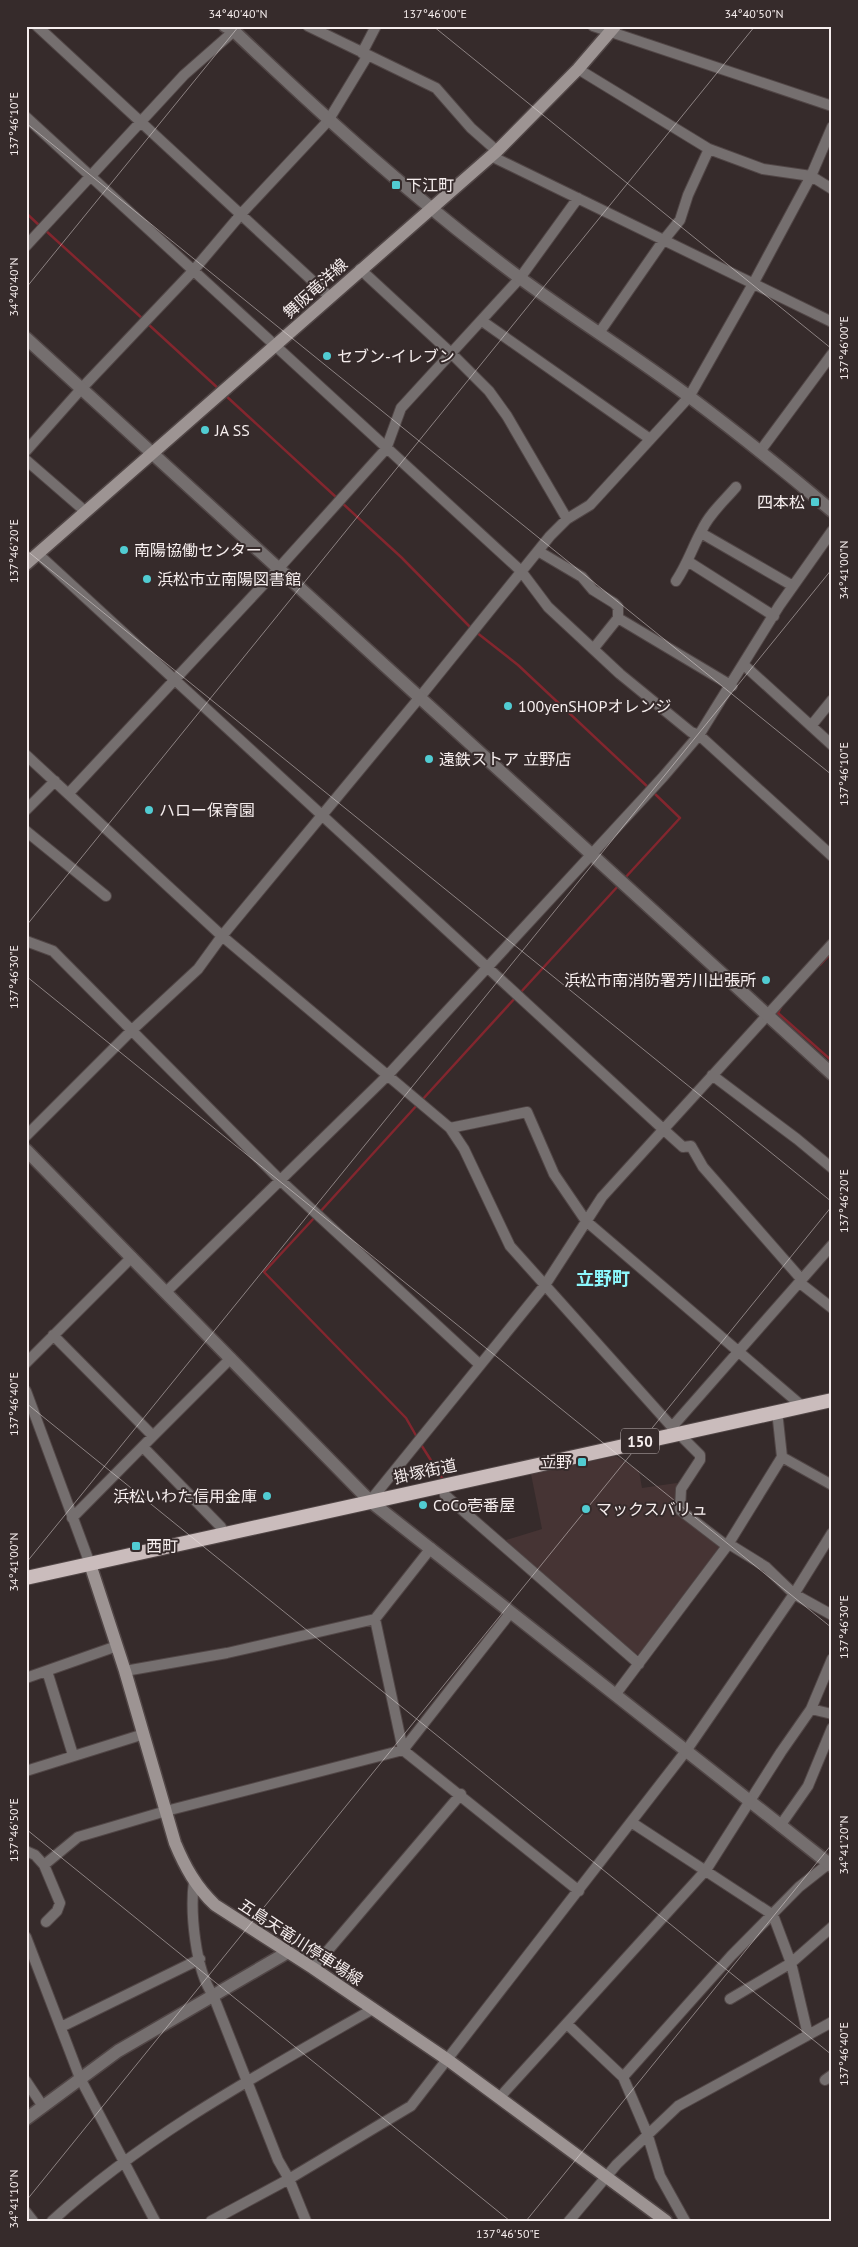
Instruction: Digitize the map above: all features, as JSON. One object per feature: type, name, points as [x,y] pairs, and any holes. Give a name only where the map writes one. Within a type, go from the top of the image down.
[{"type":"highway","name":"掛塚街道","points":[[26,1578],[444,1485],[675,1430],[832,1400]]},
{"type":"main road","name":"舞阪竜洋線","points":[[26,564],[360,269],[494,154],[578,69],[613,29]]},
{"type":"main road","name":"五島天竜川停車場線","points":[[90,1564],[125,1671],[175,1843],[194,1881],[216,1905],[313,1968],[448,2060],[666,2221]]},
{"type":"street","points":[[37,26],[242,213],[330,297]]},
{"type":"street","points":[[308,26],[436,88],[494,154],[663,241],[832,322]]},
{"type":"street","points":[[26,451],[82,388],[193,271],[242,213],[328,121],[365,54],[376,26]]},
{"type":"street","points":[[593,26],[613,29],[832,106]]},
{"type":"street","points":[[26,246],[141,120],[231,28],[328,121],[430,208],[520,278],[689,396],[761,450],[832,511]]},
{"type":"street","points":[[578,69],[709,149],[763,168],[811,176],[832,189]]},
{"type":"street","points":[[26,116],[521,572],[548,608],[656,704],[691,732],[699,735],[832,856]]},
{"type":"street","points":[[26,1136],[131,1031],[198,969],[222,936],[420,698],[538,551],[567,519],[590,505],[689,396],[754,284],[811,176],[832,127]]},
{"type":"street","points":[[599,333],[663,241],[680,220],[688,196],[709,149]]},
{"type":"street","points":[[69,793],[278,569],[386,449],[401,408],[520,278],[578,198]]},
{"type":"street","points":[[360,269],[489,391],[507,416],[567,519]]},
{"type":"street","points":[[482,321],[650,439]]},
{"type":"street","points":[[26,338],[832,1074]]},
{"type":"street","points":[[761,450],[832,354]]},
{"type":"street","points":[[26,460],[86,512]]},
{"type":"street","points":[[676,581],[689,562],[693,547],[701,533],[736,487]]},
{"type":"street","points":[[166,1292],[388,1075],[699,735],[732,686],[793,586],[832,531]]},
{"type":"street","points":[[701,533],[793,586]]},
{"type":"street","points":[[538,551],[582,577],[593,590],[618,607],[618,618],[594,648]]},
{"type":"street","points":[[38,554],[663,1129],[683,1147],[691,1146],[703,1166],[801,1282],[832,1308]]},
{"type":"street","points":[[689,562],[774,616]]},
{"type":"street","points":[[618,618],[732,686]]},
{"type":"street","points":[[744,665],[832,745]]},
{"type":"street","points":[[811,726],[832,700]]},
{"type":"street","points":[[27,756],[222,936],[450,1128],[464,1149],[510,1246],[675,1430],[700,1455],[700,1460],[681,1488],[680,1510],[728,1545],[766,1567],[794,1594],[832,1615]]},
{"type":"street","points":[[26,810],[55,781]]},
{"type":"street","points":[[26,831],[106,896]]},
{"type":"street","points":[[26,941],[52,951],[280,1180],[479,1364]]},
{"type":"street","points":[[370,1501],[479,1364],[545,1285],[602,1197],[832,944]]},
{"type":"street","points":[[712,1075],[832,1168]]},
{"type":"street","points":[[450,1128],[527,1112],[554,1174],[586,1221],[802,1406]]},
{"type":"street","points":[[26,1150],[370,1501],[780,1826],[831,1864],[799,1887],[774,1915],[731,1956],[623,2077]]},
{"type":"street","points":[[675,1430],[739,1352],[832,1245]]},
{"type":"street","points":[[26,1363],[132,1257]]},
{"type":"street","points":[[53,1335],[153,1436]]},
{"type":"street","points":[[72,1518],[231,1358]]},
{"type":"street","points":[[26,1391],[90,1564]]},
{"type":"street","points":[[615,1695],[728,1545],[782,1457],[778,1411]]},
{"type":"street","points":[[143,1447],[221,1527],[223,1534]]},
{"type":"street","points":[[782,1457],[832,1485]]},
{"type":"street","points":[[444,1485],[445,1495],[639,1664]]},
{"type":"street","points":[[211,2221],[289,2179],[411,2106],[686,1751],[794,1594],[832,1533]]},
{"type":"street","points":[[125,1671],[227,1653],[375,1619],[431,1548]]},
{"type":"street","points":[[44,1865],[78,1837],[166,1811],[402,1750],[511,1612]]},
{"type":"street","points":[[375,1619],[402,1750],[461,1794],[579,1891]]},
{"type":"street","points":[[26,1678],[117,1646]]},
{"type":"street","points":[[500,2097],[706,1870],[749,1801],[811,1709],[830,1664]]},
{"type":"street","points":[[47,1671],[73,1755]]},
{"type":"street","points":[[811,1709],[832,1714]]},
{"type":"street","points":[[780,1826],[808,1786],[832,1728]]},
{"type":"street","points":[[26,1772],[73,1755],[144,1734]]},
{"type":"street","points":[[313,1968],[461,1794]]},
{"type":"street","points":[[631,1822],[774,1915],[791,1963],[808,2035]]},
{"type":"street","points":[[26,1851],[35,1855],[44,1865],[60,1903],[57,1911],[46,1922]]},
{"type":"street","points":[[194,1881],[191,1904],[200,1959],[208,1988],[213,1995],[278,2160],[289,2179],[305,2220]]},
{"type":"street","points":[[730,1999],[791,1963],[832,1927]]},
{"type":"street","points":[[26,1937],[80,2078],[156,2221]]},
{"type":"street","points":[[26,2119],[42,2105],[118,2051],[288,1952]]},
{"type":"street","points":[[61,2027],[200,1959]]},
{"type":"street","points":[[52,2221],[96,2181],[175,2126],[248,2080],[373,2009]]},
{"type":"street","points":[[569,2221],[617,2164],[647,2133],[678,2106],[832,2022]]},
{"type":"street","points":[[566,2024],[623,2077],[647,2133],[660,2176],[685,2221]]},
{"type":"street","points":[[26,2081],[42,2105]]},
{"type":"street","points":[[26,2212],[33,2221]]},
{"type":"shaded area","points":[[616,1456],[639,1471],[642,1488],[677,1483],[676,1505],[720,1546],[638,1655],[556,1589],[506,1540],[542,1529],[531,1474]]},
{"type":"waterway","points":[[26,213],[40,226]]},
{"type":"waterway","points":[[45,230],[144,320]]},
{"type":"waterway","points":[[148,324],[220,390]]},
{"type":"waterway","points":[[225,395],[337,498]]},
{"type":"waterway","points":[[341,502],[401,557],[472,629]]},
{"type":"waterway","points":[[476,632],[518,665],[650,789]]},
{"type":"waterway","points":[[624,879],[680,818],[654,793]]},
{"type":"waterway","points":[[520,993],[619,885]]},
{"type":"waterway","points":[[820,965],[832,952]]},
{"type":"waterway","points":[[422,1100],[516,997]]},
{"type":"waterway","points":[[781,1007],[778,1013],[832,1061]]},
{"type":"waterway","points":[[319,1213],[418,1104]]},
{"type":"waterway","points":[[315,1217],[264,1272],[406,1418],[418,1439]]},
{"type":"waterway","points":[[420,1443],[444,1481]]},
{"type":"place","name":"下江町","points":[[396,185]]},
{"type":"place","name":"セブン-イレブン","points":[[327,356]]},
{"type":"place","name":"JA SS","points":[[205,430]]},
{"type":"place","name":"四本松","points":[[815,502]]},
{"type":"place","name":"南陽協働センター","points":[[124,550]]},
{"type":"place","name":"浜松市立南陽図書館","points":[[147,579]]},
{"type":"place","name":"100yenSHOPオレンジ","points":[[508,706]]},
{"type":"place","name":"遠鉄ストア 立野店","points":[[429,759]]},
{"type":"place","name":"ハロー保育園","points":[[149,810]]},
{"type":"place","name":"浜松市南消防署芳川出張所","points":[[766,980]]},
{"type":"place","name":"立野","points":[[582,1462]]},
{"type":"place","name":"浜松いわた信用金庫","points":[[267,1496]]},
{"type":"place","name":"CoCo壱番屋","points":[[423,1505]]},
{"type":"place","name":"マックスバリュ","points":[[586,1509]]},
{"type":"place","name":"西町","points":[[136,1546]]},
{"type":"district","name":"立野町","points":[[603,1278]]}]
